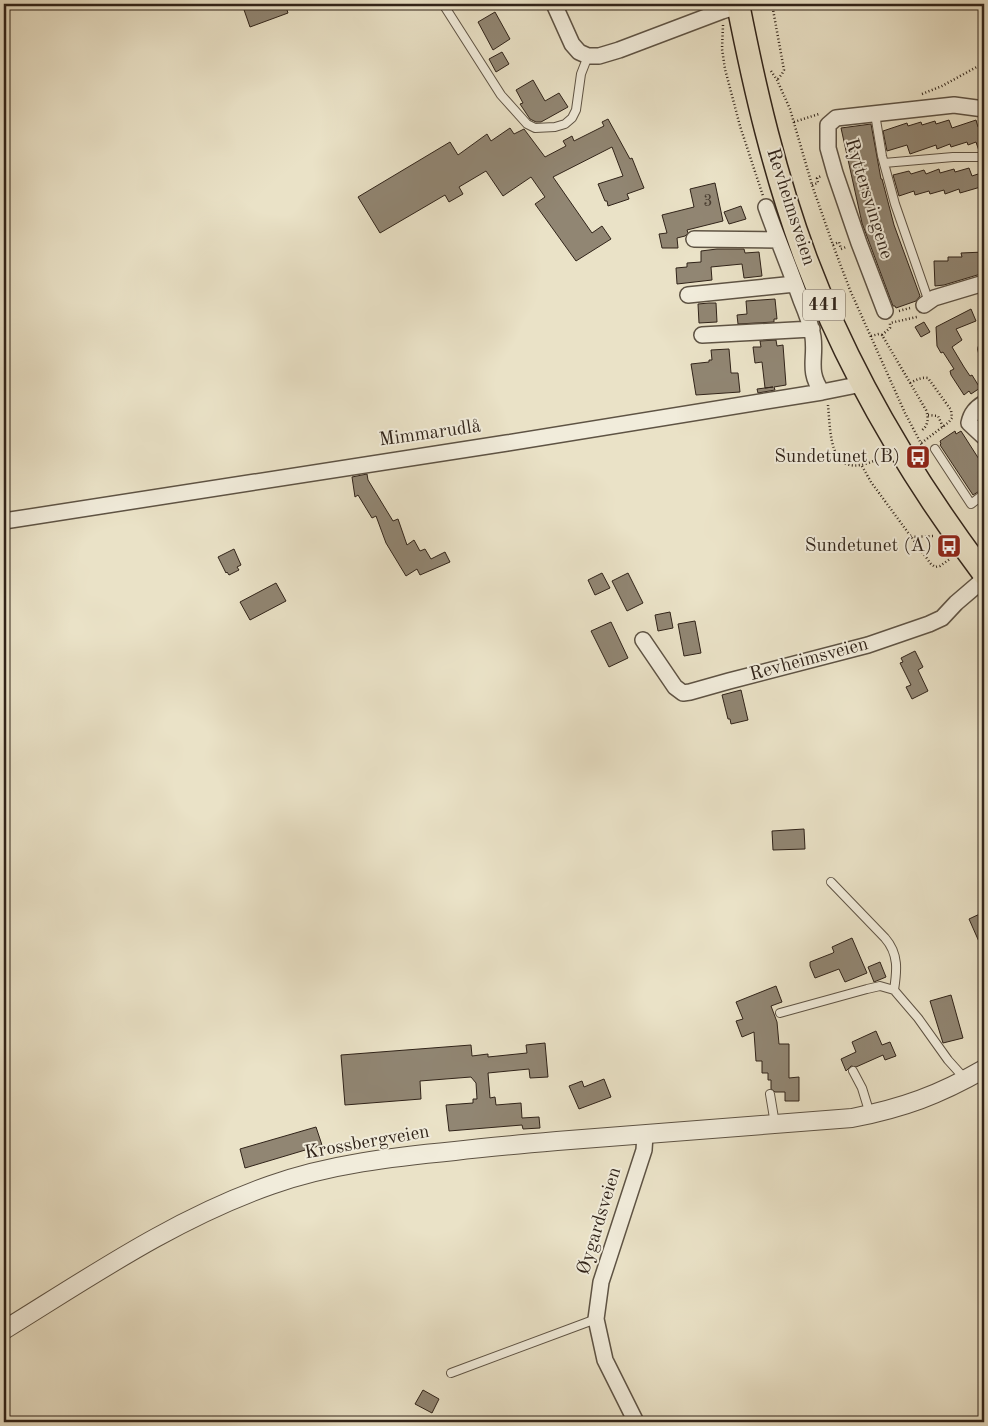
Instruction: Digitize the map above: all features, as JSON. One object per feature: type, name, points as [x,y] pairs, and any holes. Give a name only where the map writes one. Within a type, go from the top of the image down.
[{"type":"main road","name":"Revheimsveien","points":[[732,7],[769,145],[795,229],[818,290],[844,348],[892,439],[955,536],[984,574]]},
{"type":"street","points":[[554,4],[572,44],[579,52],[588,56],[598,56],[619,50],[732,7]]},
{"type":"street","name":"Ryttersvingene","points":[[885,312],[871,294],[828,148],[828,125],[836,118],[954,105],[984,109]]},
{"type":"street","name":"Revheimsveien","points":[[766,207],[812,329],[814,346],[812,370],[817,385],[825,396]]},
{"type":"street","points":[[694,239],[778,240]]},
{"type":"street","points":[[688,295],[796,284]]},
{"type":"street","points":[[926,303],[934,298],[984,284]]},
{"type":"street","points":[[702,336],[812,329]]},
{"type":"street","name":"Mimmarudlå","points":[[4,520],[825,396],[862,384]]},
{"type":"street","points":[[984,403],[970,416],[969,423],[984,438]]},
{"type":"street","name":"Revheimsveien","points":[[643,640],[675,687],[683,693],[690,692],[868,645],[936,622],[984,579]]},
{"type":"street","name":"Krossbergveien","points":[[4,1330],[126,1254],[191,1218],[273,1184],[336,1166],[410,1155],[525,1144],[852,1118],[884,1112],[918,1101],[948,1089],[984,1069]]},
{"type":"street","name":"Øygardsveien","points":[[636,1422],[605,1360],[596,1319],[601,1282],[641,1158],[645,1135]]},
{"type":"lane","points":[[443,4],[501,95],[527,124],[535,128],[555,127],[565,124],[572,118],[576,110],[581,74],[588,56]]},
{"type":"lane","points":[[875,114],[884,163],[926,303]]},
{"type":"lane","points":[[884,163],[953,157],[984,157]]},
{"type":"lane","points":[[935,449],[971,504],[984,494]]},
{"type":"lane","points":[[831,882],[893,948],[896,956],[894,990]]},
{"type":"lane","points":[[780,1013],[880,986],[894,990],[918,1018],[948,1060],[966,1080]]},
{"type":"lane","points":[[853,1071],[862,1088],[870,1114]]},
{"type":"lane","points":[[770,1094],[775,1124]]},
{"type":"lane","points":[[451,1373],[596,1319]]},
{"type":"path","points":[[772,4],[784,70],[777,80]]},
{"type":"path","points":[[732,7],[722,49],[725,68],[740,126],[766,207]]},
{"type":"path","points":[[918,95],[942,86],[984,63]]},
{"type":"path","points":[[770,70],[787,101],[812,185],[850,290],[920,444],[926,453]]},
{"type":"path","points":[[794,122],[827,111]]},
{"type":"path","points":[[812,185],[818,183],[817,178],[820,177]]},
{"type":"path","points":[[833,245],[839,242],[841,249]]},
{"type":"path","points":[[885,312],[889,314],[926,303]]},
{"type":"path","points":[[871,336],[882,335],[928,415],[926,425],[921,431]]},
{"type":"path","points":[[910,383],[924,377],[928,378],[952,413],[949,422],[920,444]]},
{"type":"path","points":[[825,396],[831,442],[838,458],[851,465],[862,466],[876,460]]},
{"type":"path","points":[[928,415],[938,416],[943,427]]},
{"type":"path","points":[[862,466],[871,482],[935,567],[950,559]]},
{"type":"path","points":[[911,537],[934,536]]},
{"type":"building","points":[[242,4],[285,4],[288,13],[250,27]]},
{"type":"building","points":[[495,12],[510,39],[493,50],[478,22]]},
{"type":"building","points":[[502,52],[509,64],[496,72],[489,59]]},
{"type":"building","points":[[533,80],[545,101],[559,93],[568,107],[541,122],[530,119],[520,104],[523,103],[516,90]]},
{"type":"building","points":[[608,119],[630,159],[632,158],[644,188],[627,194],[629,199],[608,206],[598,184],[623,176],[612,147],[553,177],[592,233],[602,226],[611,239],[576,261],[535,204],[545,197],[531,177],[503,196],[486,171],[459,187],[463,194],[449,202],[445,195],[380,233],[358,197],[450,142],[458,155],[487,134],[491,141],[510,128],[514,134],[524,129],[545,157],[566,146],[563,141],[572,136],[574,141],[604,126],[602,122]]},
{"type":"building","points":[[949,120],[952,128],[976,120],[978,127],[984,125],[984,151],[979,151],[976,142],[968,145],[967,142],[951,147],[950,144],[937,149],[936,145],[910,154],[907,145],[887,151],[883,131],[907,123],[908,126],[921,122],[922,125],[935,121],[936,124]]},
{"type":"building","points":[[871,124],[881,179],[894,225],[920,296],[916,301],[896,308],[893,306],[862,223],[841,128]]},
{"type":"building","points":[[969,168],[972,176],[984,172],[984,186],[960,193],[959,189],[945,194],[944,190],[930,194],[929,191],[915,195],[914,191],[899,196],[893,175],[909,171],[911,174],[924,170],[926,174],[939,169],[940,173],[954,169],[955,172]]},
{"type":"building","points":[[715,183],[723,221],[687,230],[688,233],[685,236],[677,238],[678,248],[662,248],[659,234],[667,233],[662,215],[694,207],[690,189]]},
{"type":"building","points":[[741,206],[746,219],[729,224],[724,212]]},
{"type":"building","points":[[744,249],[745,253],[759,252],[762,276],[744,278],[742,264],[711,267],[712,280],[677,284],[676,268],[687,267],[687,263],[701,262],[701,251]]},
{"type":"building","points":[[984,252],[984,273],[935,286],[934,261],[948,261],[948,257],[962,257],[961,253]]},
{"type":"building","points":[[775,299],[777,319],[774,319],[774,322],[738,324],[737,315],[747,314],[746,301]]},
{"type":"building","points":[[716,303],[717,322],[699,323],[698,304]]},
{"type":"building","points":[[971,309],[976,321],[956,329],[962,340],[952,347],[980,388],[971,394],[969,391],[964,395],[951,375],[950,371],[954,369],[937,346],[936,327]]},
{"type":"building","points":[[924,322],[930,332],[921,337],[915,327]]},
{"type":"building","points":[[776,340],[777,346],[783,345],[786,385],[774,387],[775,390],[758,393],[757,389],[765,388],[762,362],[755,363],[753,347],[761,347],[760,341]]},
{"type":"building","points":[[729,349],[731,373],[738,373],[740,392],[696,395],[691,364],[712,360],[711,350]]},
{"type":"building","points":[[955,431],[956,434],[961,431],[984,467],[984,488],[973,495],[940,445],[940,441]]},
{"type":"building","points":[[367,474],[368,480],[393,521],[398,519],[407,545],[414,540],[420,551],[425,549],[431,559],[445,552],[450,562],[420,575],[417,569],[406,576],[386,543],[376,516],[372,518],[358,495],[355,497],[352,477]]},
{"type":"building","points":[[234,549],[241,565],[237,567],[239,570],[229,575],[226,573],[218,557]]},
{"type":"building","points":[[602,573],[610,588],[595,595],[588,580]]},
{"type":"building","points":[[628,573],[643,603],[627,611],[612,581]]},
{"type":"building","points":[[276,583],[286,601],[250,620],[240,602]]},
{"type":"building","points":[[670,612],[673,628],[658,631],[655,615]]},
{"type":"building","points":[[695,621],[701,653],[684,656],[678,624]]},
{"type":"building","points":[[611,622],[628,658],[609,667],[591,631]]},
{"type":"building","points":[[915,651],[923,667],[918,670],[928,691],[912,699],[906,687],[911,685],[900,663],[903,662],[901,658]]},
{"type":"building","points":[[741,690],[748,720],[731,724],[722,695]]},
{"type":"building","points":[[804,829],[805,849],[773,850],[772,831]]},
{"type":"building","points":[[984,912],[984,953],[969,919]]},
{"type":"building","points":[[852,938],[867,973],[845,982],[839,969],[815,978],[810,962],[833,953],[832,947]]},
{"type":"building","points":[[880,962],[886,977],[874,982],[868,967]]},
{"type":"building","points":[[776,986],[782,1002],[771,1006],[777,1022],[779,1044],[789,1044],[789,1078],[799,1077],[799,1101],[785,1101],[785,1092],[775,1092],[771,1089],[771,1080],[768,1080],[768,1073],[762,1073],[762,1061],[756,1061],[754,1032],[742,1037],[736,1021],[743,1019],[736,1002]]},
{"type":"building","points":[[951,995],[963,1038],[943,1043],[930,1001]]},
{"type":"building","points":[[876,1031],[882,1045],[890,1042],[896,1056],[885,1060],[883,1055],[856,1067],[851,1066],[846,1071],[841,1059],[856,1052],[852,1042]]},
{"type":"building","points":[[545,1043],[548,1077],[530,1078],[529,1069],[488,1073],[490,1098],[495,1097],[496,1105],[521,1103],[522,1118],[539,1117],[540,1128],[523,1129],[522,1125],[449,1131],[446,1105],[473,1103],[473,1099],[477,1099],[476,1083],[471,1077],[420,1081],[421,1099],[345,1105],[341,1055],[471,1045],[472,1056],[488,1054],[488,1057],[527,1053],[526,1045]]},
{"type":"building","points":[[604,1079],[611,1097],[579,1109],[569,1086],[582,1081],[584,1087]]},
{"type":"building","points":[[316,1127],[322,1145],[245,1168],[240,1149]]},
{"type":"building","points":[[423,1390],[439,1399],[432,1413],[415,1404]]},
{"type":"place","name":"Sundetunet (B)","points":[[918,457]]},
{"type":"place","name":"Sundetunet (A)","points":[[949,546]]}]
